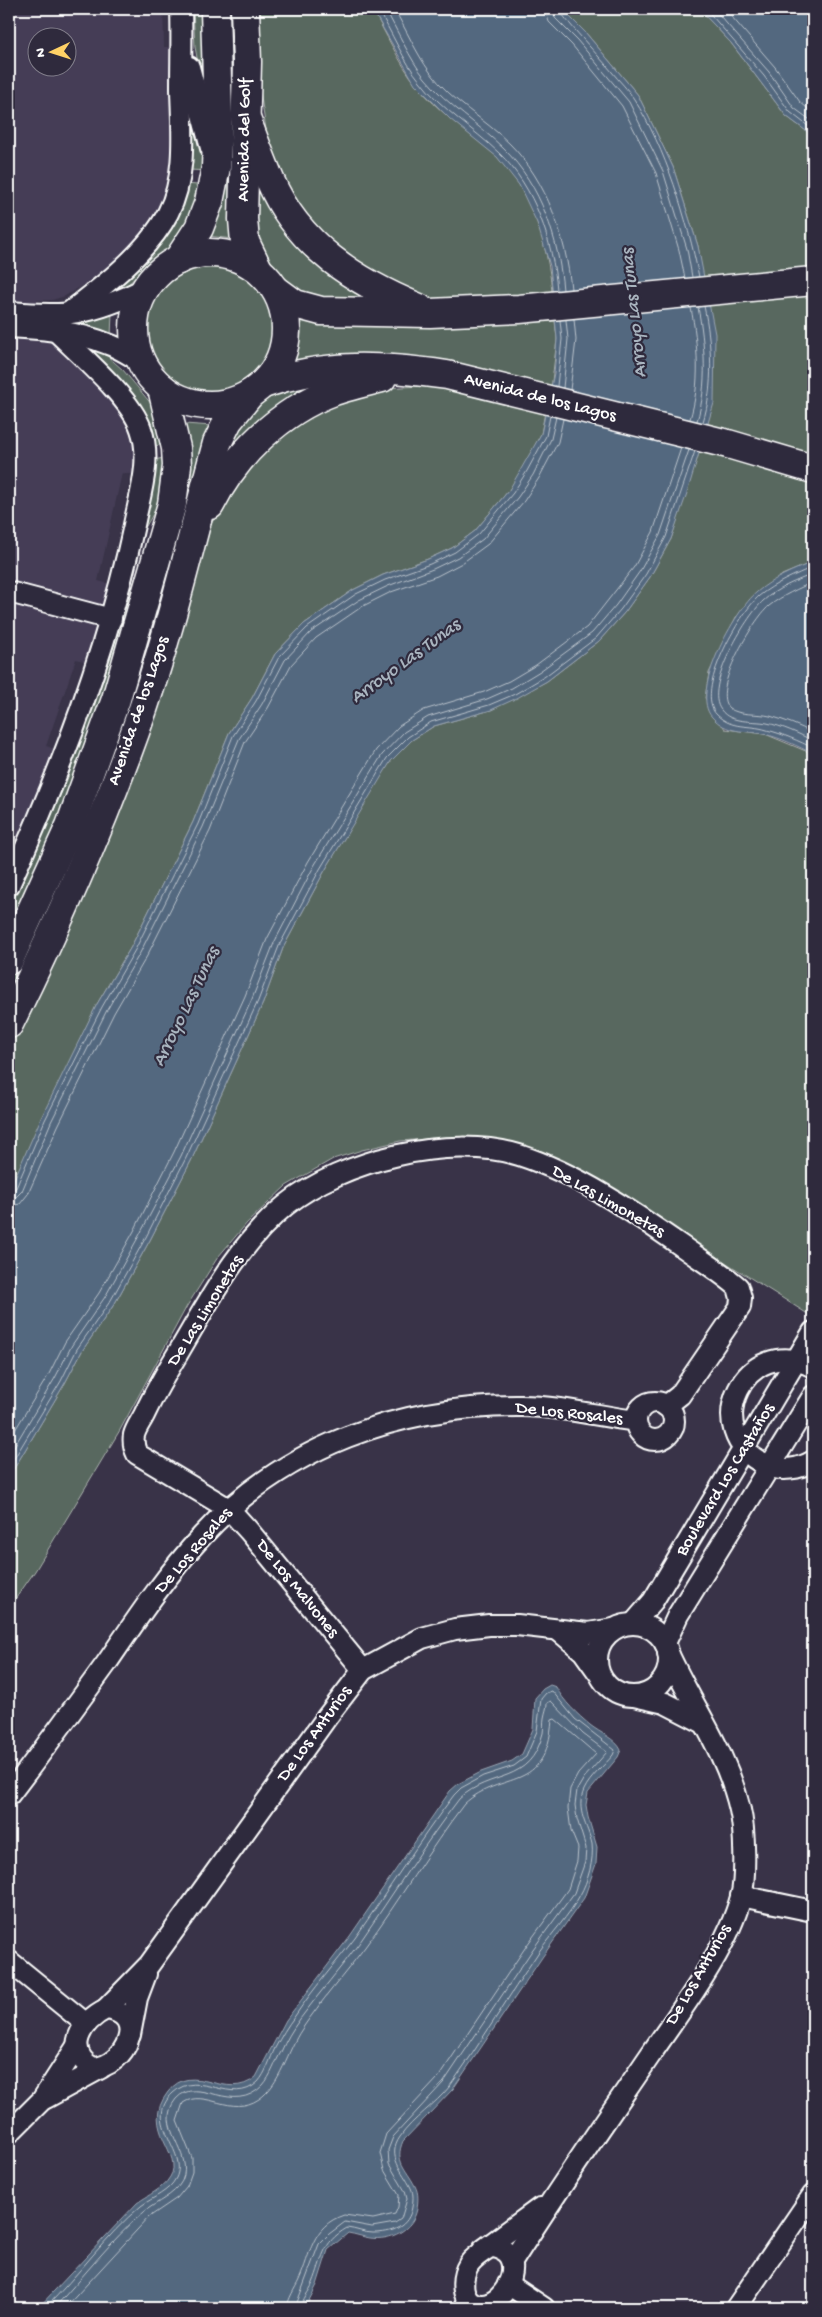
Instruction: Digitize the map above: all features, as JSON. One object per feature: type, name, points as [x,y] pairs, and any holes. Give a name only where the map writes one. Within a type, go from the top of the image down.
[{"type":"street","points":[[51,322],[89,298],[131,259],[157,230],[169,212],[180,168],[181,9]]},
{"type":"street","name":"Avenida del Golf","points":[[178,260],[199,228],[209,202],[216,168],[218,116],[215,9]]},
{"type":"street","name":"Avenida del Golf","points":[[245,9],[245,242],[258,269]]},
{"type":"street","points":[[181,39],[216,168]]},
{"type":"street","points":[[245,116],[274,189],[287,213],[318,248],[348,273],[385,294],[430,313]]},
{"type":"street","points":[[276,290],[284,314],[286,339],[274,371],[257,389],[223,403],[196,404],[178,398],[162,388],[142,362],[136,344],[134,325],[138,305],[146,288],[160,272],[178,260],[198,254],[219,253],[240,259],[258,269],[276,290],[295,304],[321,311],[430,313],[519,309],[813,281]]},
{"type":"street","points":[[9,326],[51,322],[114,304],[146,288]]},
{"type":"street","points":[[9,312],[51,322],[109,344],[142,362]]},
{"type":"street","points":[[9,885],[37,823],[111,619],[124,573],[145,473],[146,454],[142,430],[133,410],[51,322]]},
{"type":"street","name":"Avenida de los Lagos","points":[[9,1024],[96,836],[136,730],[193,538],[216,444],[228,420],[257,389],[289,375],[319,369],[409,370],[447,375],[728,444],[813,469]]},
{"type":"street","points":[[193,538],[216,492],[234,465],[254,443],[279,423],[305,406],[334,391],[409,370]]},
{"type":"street","name":"Avenida de los Lagos","points":[[9,960],[70,826],[116,699],[172,504],[177,466],[176,448],[162,388]]},
{"type":"street","points":[[124,573],[172,504]]},
{"type":"street","points":[[9,592],[111,619]]},
{"type":"street","name":"De Las Limonetas","points":[[229,1509],[137,1454],[134,1434],[156,1390],[226,1272],[267,1223],[287,1204],[314,1186],[346,1171],[394,1156],[430,1149],[459,1148],[518,1155],[576,1180],[643,1219],[738,1287],[741,1298],[740,1307],[680,1395],[666,1406]]},
{"type":"street","name":"Boulevard Los Castaños","points":[[624,1627],[653,1601],[745,1450],[804,1364],[813,1332]]},
{"type":"street","points":[[804,1364],[779,1360],[763,1364],[749,1374],[738,1387],[732,1403],[732,1420],[736,1436],[745,1450],[756,1461],[771,1467],[789,1469],[806,1466],[813,1461]]},
{"type":"street","name":"Boulevard Los Castaños","points":[[666,1648],[678,1615],[771,1467],[813,1396]]},
{"type":"street","points":[[650,1403],[666,1406],[673,1417],[674,1424],[668,1435],[657,1440],[645,1437],[637,1427],[636,1421],[640,1410],[650,1403]]},
{"type":"street","name":"De Los Rosales","points":[[9,1796],[180,1561],[229,1509],[264,1480],[291,1462],[379,1424],[432,1413],[521,1406],[636,1421]]},
{"type":"street","name":"De Los Malvones","points":[[229,1509],[363,1670]]},
{"type":"street","name":"De Los Anturios","points":[[149,1965],[327,1717],[363,1670],[422,1638],[455,1629],[489,1624],[588,1633],[624,1627]]},
{"type":"street","points":[[558,1630],[583,1651],[606,1685],[626,1696],[644,1695],[661,1683],[666,1674],[666,1648],[652,1629],[624,1627],[601,1643],[597,1652],[598,1672]]},
{"type":"street","name":"De Los Anturios","points":[[512,2262],[553,2197],[688,1999],[727,1933],[741,1896],[744,1860],[741,1812],[725,1761],[708,1725],[691,1700],[666,1648]]},
{"type":"street","points":[[633,1696],[665,1703],[686,1712],[708,1725]]},
{"type":"street","points":[[741,1896],[813,1911]]},
{"type":"street","points":[[9,1961],[85,2023]]},
{"type":"street","points":[[9,2133],[42,2100],[77,2046],[85,2023],[106,2010],[149,1965]]},
{"type":"street","points":[[42,2100],[113,2061],[123,2052],[130,2035],[137,1998],[149,1965]]},
{"type":"street","points":[[106,2010],[121,2014],[126,2019],[130,2035]]},
{"type":"street","points":[[77,2046],[80,2058],[85,2064],[93,2068],[101,2068]]},
{"type":"street","points":[[736,2308],[813,2195]]},
{"type":"street","points":[[457,2308],[469,2264],[480,2252],[553,2197]]},
{"type":"street","points":[[463,2285],[466,2297],[471,2302],[485,2306],[499,2298],[508,2284],[513,2270],[512,2262],[506,2252],[499,2248],[490,2248],[480,2252]]},
{"type":"street","points":[[508,2284],[544,2308]]},
{"type":"shaded area","points":[[9,9],[163,9],[164,47],[177,47],[175,160],[168,197],[150,229],[111,268],[65,296],[52,300],[37,300],[32,337],[58,343],[76,356],[136,431],[135,475],[122,473],[98,581],[110,584],[90,663],[76,659],[46,746],[60,751],[9,871]]},
{"type":"green space","points":[[193,9],[207,9],[207,111],[195,47]]},
{"type":"green space","points":[[227,9],[238,9],[233,239],[208,236],[222,201],[228,168]]},
{"type":"green space","points":[[255,9],[372,9],[398,58],[416,84],[444,113],[495,155],[508,168],[519,184],[536,218],[542,237],[552,292],[435,301],[383,282],[359,267],[316,227],[290,193],[267,136],[259,84]]},
{"type":"green space","points":[[562,9],[699,9],[731,43],[786,116],[813,136],[813,272],[703,278],[698,246],[673,167],[638,95],[585,32]]},
{"type":"green space","points":[[191,96],[209,171],[189,170]]},
{"type":"green space","points":[[256,163],[272,191],[384,298],[346,302],[319,300],[292,287],[281,278],[271,267],[257,240],[254,210]]},
{"type":"green space","points":[[187,184],[207,186],[181,237],[127,285],[95,305]]},
{"type":"green space","points":[[208,262],[234,267],[245,273],[255,282],[264,292],[270,303],[275,329],[270,355],[264,366],[255,376],[245,385],[234,391],[208,396],[182,391],[171,385],[161,376],[152,366],[146,355],[141,329],[146,303],[152,292],[161,282],[171,273],[182,267]]},
{"type":"green space","points":[[813,292],[813,457],[706,429],[708,305]]},
{"type":"green space","points":[[112,312],[111,337],[53,319]]},
{"type":"green space","points":[[300,317],[468,326],[555,321],[557,339],[551,390],[295,363],[301,333]]},
{"type":"green space","points":[[79,340],[94,344],[123,370],[158,412],[167,444],[153,446]]},
{"type":"green space","points":[[331,380],[218,473],[234,435],[242,423],[261,403],[285,389]]},
{"type":"green space","points":[[440,385],[545,412],[541,434],[523,469],[509,490],[475,531],[452,548],[383,575],[353,590],[304,624],[275,654],[252,698],[229,733],[193,822],[131,947],[97,1004],[9,1191],[9,1049],[82,890],[151,720],[192,594],[204,540],[233,478],[259,451],[317,410],[384,388]]},
{"type":"green space","points":[[185,424],[212,426],[128,731],[9,1002],[9,978],[85,808]]},
{"type":"green space","points":[[700,450],[813,477],[813,562],[782,575],[736,617],[709,673],[705,698],[725,729],[765,734],[813,754],[813,1313],[811,1316],[612,1191],[489,1141],[440,1138],[400,1141],[333,1159],[286,1186],[247,1223],[218,1257],[187,1306],[120,1430],[35,1571],[9,1608],[9,1477],[82,1351],[115,1303],[150,1240],[191,1161],[263,1003],[283,948],[324,872],[376,784],[391,761],[412,740],[434,726],[491,710],[547,681],[599,641],[625,612],[650,577],[671,539]]},
{"type":"green space","points":[[170,457],[159,504],[136,543],[153,460]]},
{"type":"green space","points":[[151,545],[76,779],[9,935],[9,910],[67,780],[139,567]]},
{"type":"water","name":"Arroyo Las Tunas","points":[[372,9],[562,9],[585,32],[638,95],[673,167],[698,246],[715,334],[714,403],[671,539],[650,577],[625,612],[599,641],[547,681],[517,698],[491,710],[434,726],[412,740],[391,761],[324,872],[283,948],[263,1003],[191,1161],[150,1240],[115,1303],[82,1351],[9,1477],[9,1191],[41,1118],[97,1004],[131,947],[193,822],[229,733],[252,698],[275,654],[304,624],[353,590],[383,575],[452,548],[475,531],[509,490],[541,434],[554,373],[557,339],[550,266],[537,223],[519,185],[497,157],[450,119],[415,84]]},
{"type":"water","points":[[699,9],[813,9],[813,136],[786,116],[731,43]]},
{"type":"water","points":[[813,562],[813,754],[789,742],[770,736],[730,729],[724,726],[712,717],[706,705],[706,690],[710,672],[727,633],[748,602],[757,592],[770,583]]},
{"type":"water","points":[[550,1685],[556,1687],[580,1717],[612,1739],[621,1750],[618,1757],[588,1793],[586,1805],[597,1847],[596,1864],[584,1898],[453,2089],[403,2141],[400,2160],[418,2194],[417,2209],[411,2223],[400,2232],[386,2238],[370,2238],[348,2233],[328,2250],[317,2285],[305,2308],[38,2308],[137,2203],[159,2188],[170,2177],[173,2168],[172,2159],[160,2129],[158,2118],[160,2105],[168,2092],[178,2083],[188,2079],[233,2086],[245,2084],[256,2077],[286,2020],[350,1936],[450,1791],[458,1784],[481,1772],[512,1761],[522,1754],[533,1729],[535,1698],[543,1689]]}]
